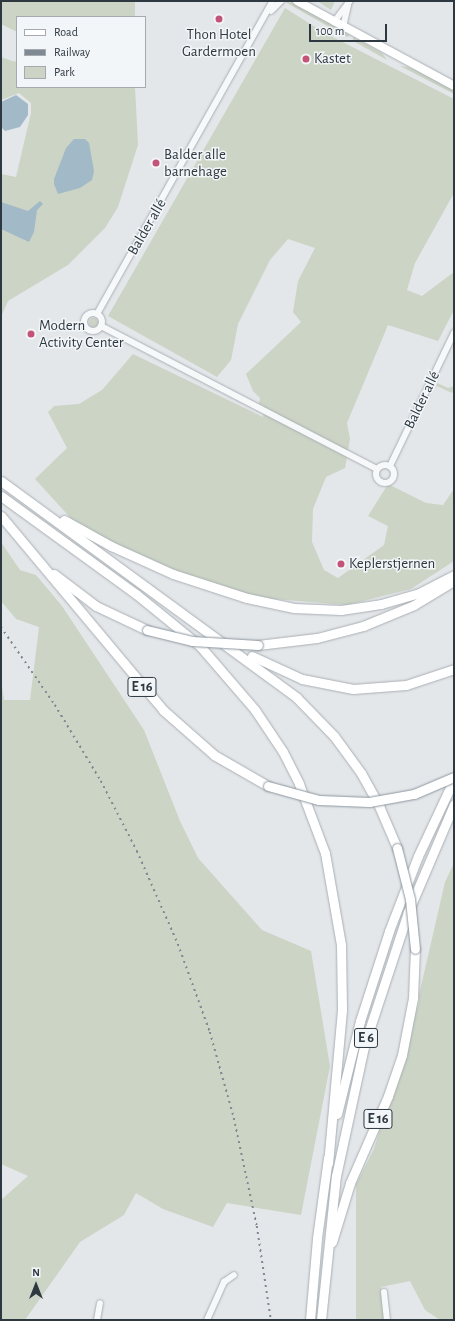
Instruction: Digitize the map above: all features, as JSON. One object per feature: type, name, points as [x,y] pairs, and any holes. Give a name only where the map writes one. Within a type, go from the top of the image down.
[{"type":"highway","name":"E 16","points":[[1,480],[10,482],[77,528],[147,563],[229,593],[294,608],[341,610],[375,605],[420,592],[454,575]]},
{"type":"highway","name":"E 16","points":[[1,480],[292,694],[334,736],[370,788],[397,848],[410,899],[415,949],[413,998],[402,1055],[388,1096],[342,1204],[323,1285]]},
{"type":"highway","points":[[1,496],[136,594],[200,646],[255,710],[283,752],[299,784],[325,853],[341,945],[342,1010],[328,1163]]},
{"type":"highway","name":"E 16","points":[[1,516],[142,687],[176,723],[224,762],[268,786],[319,800],[360,802],[406,796],[454,778]]},
{"type":"highway","name":"E 16","points":[[39,562],[96,606],[147,630],[205,643],[258,645],[317,638],[363,626],[414,605],[454,581]]},
{"type":"highway","name":"E 16","points":[[212,634],[276,669],[327,686],[367,689],[394,687],[425,680],[454,669]]},
{"type":"highway","name":"E 6","points":[[310,1320],[315,1252],[328,1163],[345,1075],[380,957],[408,880],[454,778]]},
{"type":"highway","name":"E 6","points":[[321,1320],[323,1285],[338,1169],[364,1046],[408,912],[454,804]]},
{"type":"main road","points":[[297,1],[454,86]]},
{"type":"street","name":"Balder allé","points":[[98,314],[268,14],[273,1]]},
{"type":"street","name":"Balder allé","points":[[268,14],[281,1]]},
{"type":"street","points":[[334,22],[350,3]]},
{"type":"street","points":[[343,27],[350,3]]},
{"type":"street","points":[[90,314],[98,314],[101,318],[101,326],[91,331],[84,323],[90,314]]},
{"type":"street","points":[[101,326],[377,469]]},
{"type":"street","name":"Balder allé","points":[[390,466],[454,333]]},
{"type":"street","points":[[382,465],[390,466],[394,473],[388,482],[378,480],[377,469],[382,465]]},
{"type":"street","points":[[208,1320],[224,1282],[234,1275]]},
{"type":"street","points":[[384,1292],[387,1320]]},
{"type":"street","points":[[97,1320],[100,1303]]},
{"type":"green space","points":[[1,1],[135,1],[135,16],[16,16],[16,32],[1,24]]},
{"type":"green space","points":[[289,1],[350,35],[347,37],[285,2]]},
{"type":"green space","points":[[317,1],[335,1],[331,10]]},
{"type":"green space","points":[[285,8],[323,32],[454,99],[454,193],[415,263],[407,290],[422,296],[454,272],[454,310],[438,341],[388,325],[347,423],[350,439],[345,468],[326,477],[313,509],[312,542],[324,570],[338,578],[384,545],[388,526],[368,516],[388,484],[426,503],[443,505],[454,489],[454,561],[411,589],[347,605],[261,598],[164,568],[77,525],[35,479],[67,448],[48,412],[54,406],[79,404],[102,390],[133,354],[263,417],[264,406],[259,404],[260,398],[253,391],[246,374],[301,322],[293,312],[298,281],[315,248],[288,239],[270,260],[238,324],[231,360],[217,377],[108,316]]},
{"type":"green space","points":[[353,37],[382,53],[387,60],[353,41]]},
{"type":"green space","points":[[1,57],[15,62],[16,60],[16,88],[135,88],[138,145],[118,207],[105,228],[68,265],[8,301],[1,317],[1,174],[16,177],[31,113],[31,103],[19,93],[1,100]]},
{"type":"green space","points":[[400,66],[408,67],[432,78],[454,90],[454,94]]},
{"type":"green space","points":[[91,318],[95,318],[97,322],[95,326],[91,326],[89,324],[89,320]]},
{"type":"green space","points":[[437,383],[448,388],[454,386],[452,393],[437,386],[435,389]]},
{"type":"green space","points":[[1,542],[20,570],[36,575],[62,606],[144,730],[180,821],[198,858],[262,930],[311,951],[330,1066],[301,1215],[227,1203],[213,1227],[163,1209],[136,1193],[124,1215],[80,1242],[25,1320],[1,1320],[1,1200],[28,1176],[1,1164],[1,679],[4,700],[30,700],[39,627],[16,619],[1,601]]},
{"type":"green space","points":[[454,863],[454,1320],[440,1320],[425,1310],[410,1281],[381,1287],[385,1320],[356,1320],[356,1184],[374,1149],[419,1002],[419,995],[445,882]]},
{"type":"water","points":[[16,95],[28,104],[28,115],[20,127],[5,131],[1,127],[1,102]]},
{"type":"water","points":[[74,139],[85,139],[89,143],[94,171],[92,180],[80,188],[58,194],[54,184],[54,179],[66,148]]},
{"type":"water","points":[[40,201],[43,204],[37,210],[34,232],[29,242],[1,229],[1,202],[28,211]]},
{"type":"railway","points":[[1,627],[55,705],[101,781],[137,851],[178,944],[210,1032],[234,1118],[257,1226],[271,1320]]},
{"type":"place","name":"Thon Hotel Gardermoen","points":[[219,19]]},
{"type":"place","name":"Kastet","points":[[306,59]]},
{"type":"place","name":"Balder alle barnehage","points":[[156,163]]},
{"type":"place","name":"Modern Activity Center","points":[[31,334]]},
{"type":"place","name":"Keplerstjernen","points":[[341,564]]}]
